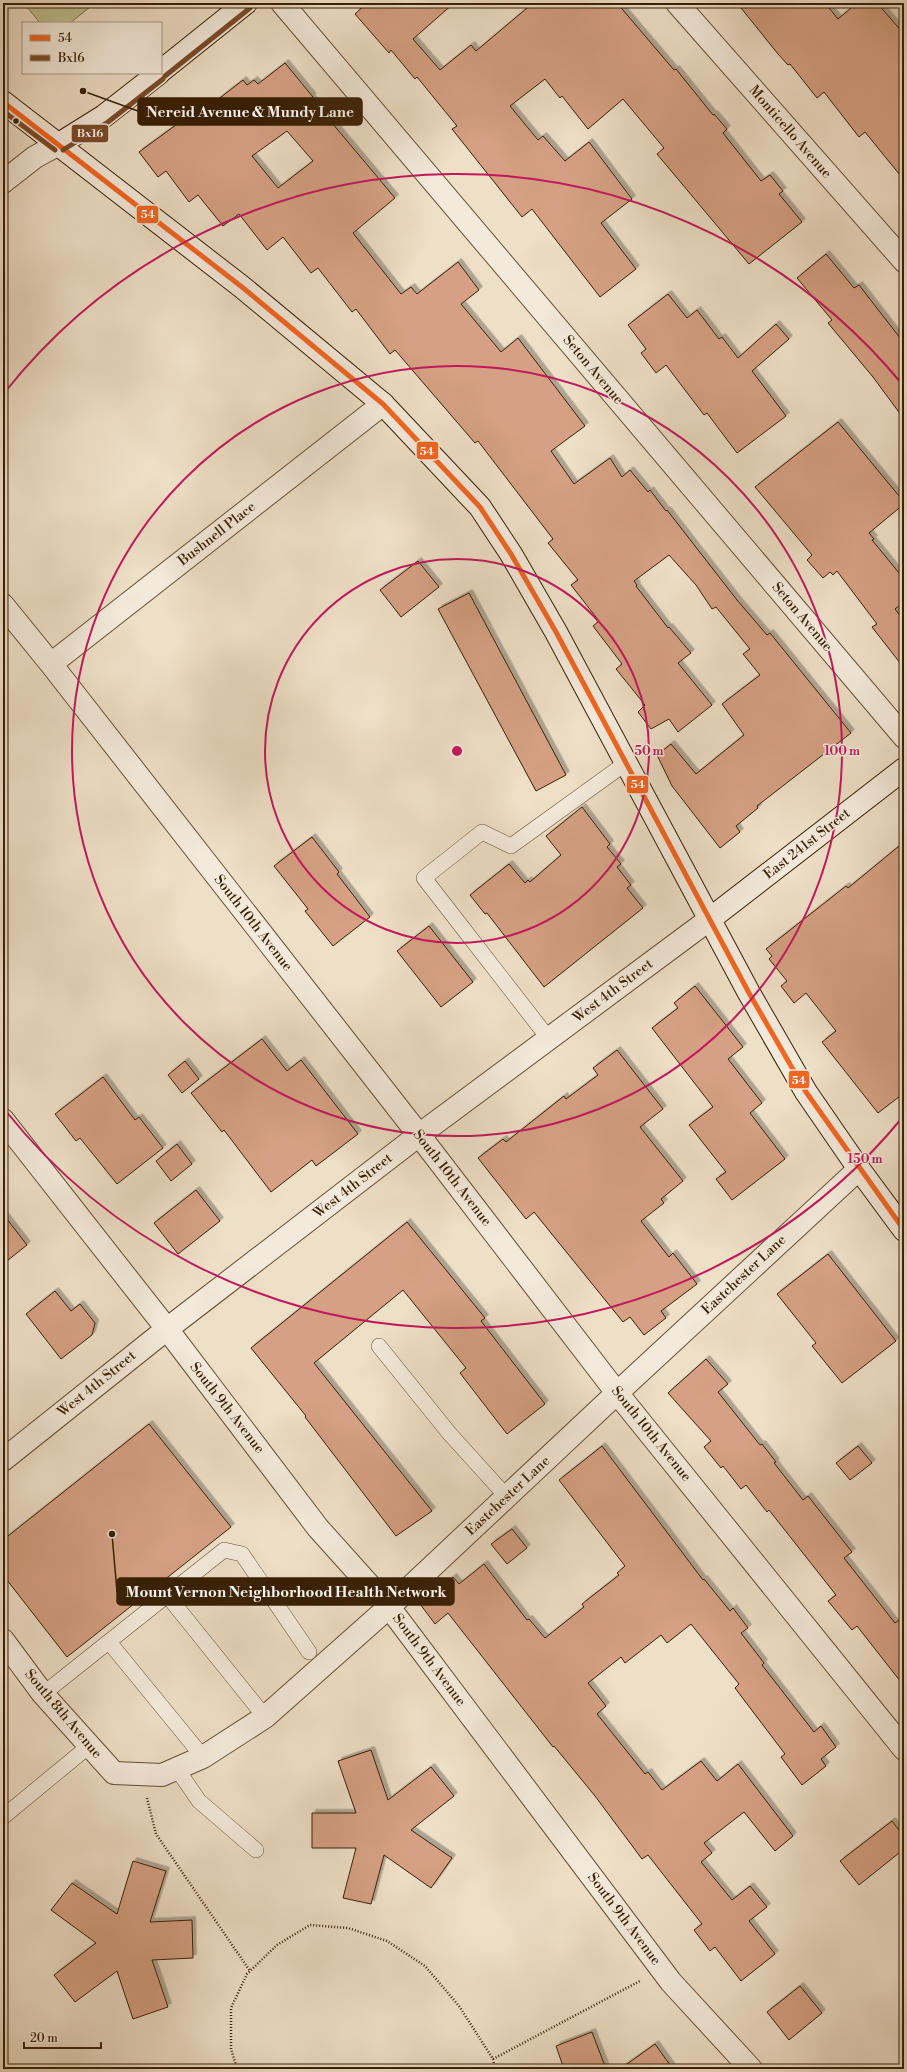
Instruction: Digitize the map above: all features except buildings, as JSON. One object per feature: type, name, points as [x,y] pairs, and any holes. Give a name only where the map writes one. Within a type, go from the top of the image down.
[{"type":"street","points":[[162,70],[246,3]]},
{"type":"street","name":"Seton Avenue","points":[[282,3],[904,738]]},
{"type":"street","name":"Monticello Avenue","points":[[677,3],[904,261]]},
{"type":"street","points":[[3,182],[35,157],[104,116],[158,74]]},
{"type":"street","points":[[3,102],[242,287],[383,404],[480,508],[519,567],[749,993],[806,1092],[859,1169],[904,1230]]},
{"type":"street","name":"Bushnell Place","points":[[51,664],[383,404]]},
{"type":"street","name":"South 10th Avenue","points":[[3,605],[51,664],[419,1135],[617,1393],[904,1749]]},
{"type":"street","name":"East 241st Street","points":[[710,919],[904,769]]},
{"type":"street","name":"West 4th Street","points":[[3,1460],[167,1329],[419,1135],[710,919]]},
{"type":"street","name":"South 9th Avenue","points":[[3,1120],[167,1329],[318,1528],[389,1607],[671,1982],[751,2069]]},
{"type":"street","name":"Eastchester Lane","points":[[135,1774],[162,1775],[177,1769],[203,1757],[265,1717],[389,1607],[859,1169]]},
{"type":"street","name":"South 8th Avenue","points":[[3,1640],[43,1694],[114,1773],[135,1774]]},
{"type":"lane","points":[[549,1039],[424,878],[482,832],[511,846],[626,763]]},
{"type":"lane","points":[[379,1346],[450,1433],[507,1497]]},
{"type":"lane","points":[[43,1694],[224,1550],[242,1554],[309,1652]]},
{"type":"lane","points":[[167,1595],[265,1717]]},
{"type":"lane","points":[[109,1642],[203,1757]]},
{"type":"lane","points":[[3,1817],[89,1746]]},
{"type":"lane","points":[[177,1769],[199,1800],[256,1850]]},
{"type":"path","points":[[135,1774],[156,1834],[250,1971]]},
{"type":"path","points":[[237,2069],[231,2048],[230,2008],[247,1974],[277,1944],[310,1925],[348,1928],[387,1941],[425,1966],[459,2006],[493,2059],[495,2069]]},
{"type":"path","points":[[493,2059],[640,1981]]},
{"type":"green space","points":[[3,3],[95,3],[71,22],[39,22],[27,7],[3,7]]},
{"type":"transit line","name":"Bx16","points":[[165,76],[250,8]]},
{"type":"transit line","name":"Bx16","points":[[63,150],[108,122],[163,79]]},
{"type":"transit line","name":"54","points":[[3,102],[242,287],[383,404],[480,507],[511,554],[556,632],[749,993],[806,1092],[904,1230]]},
{"type":"transit line","name":"Bx16","points":[[3,111],[55,150]]},
{"type":"place","name":"Nereid Avenue & Mundy Lane","points":[[83,91]]},
{"type":"place","name":"Mount Vernon Neighborhood Health Network","points":[[112,1534]]}]
